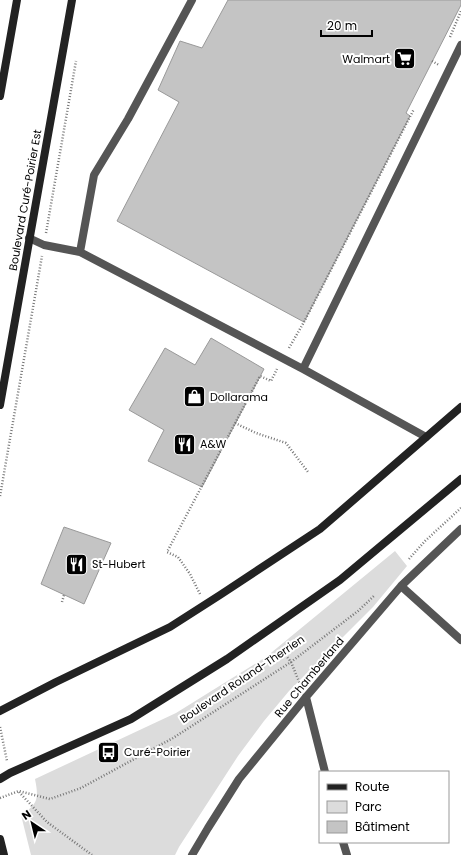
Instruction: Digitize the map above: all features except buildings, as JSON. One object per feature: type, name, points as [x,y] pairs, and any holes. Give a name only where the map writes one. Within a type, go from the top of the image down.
[{"type":"main road","points":[[0,96],[17,0]]},
{"type":"main road","name":"Boulevard Curé-Poirier Est","points":[[0,405],[72,0]]},
{"type":"main road","points":[[0,711],[170,627],[205,605],[320,529],[461,407]]},
{"type":"main road","points":[[0,779],[10,773],[132,718],[227,658],[340,580],[461,479]]},
{"type":"main road","points":[[0,839],[4,855]]},
{"type":"street","points":[[80,252],[94,175],[128,119],[192,0]]},
{"type":"street","points":[[303,369],[461,45]]},
{"type":"street","points":[[29,238],[44,245],[80,252],[283,358],[426,437]]},
{"type":"street","name":"Rue Chamberland","points":[[192,855],[239,779],[306,697],[400,586],[461,529]]},
{"type":"street","points":[[400,586],[461,640]]},
{"type":"street","points":[[306,697],[325,771]]},
{"type":"street","points":[[343,843],[347,855]]},
{"type":"path","points":[[450,38],[461,11]]},
{"type":"path","points":[[435,71],[442,58]]},
{"type":"path","points":[[432,60],[439,65]]},
{"type":"path","points":[[205,605],[190,574],[178,557],[168,552],[260,376],[271,381],[304,322],[417,103]]},
{"type":"path","points":[[235,423],[256,433],[286,443],[308,472]]},
{"type":"path","points":[[404,564],[425,541],[461,508]]},
{"type":"path","name":"Boulevard Roland-Therrien","points":[[19,791],[50,799],[81,788],[173,738],[242,695],[291,662],[358,611],[378,592]]},
{"type":"path","points":[[62,602],[64,595]]},
{"type":"path","points":[[282,650],[291,662],[306,697]]},
{"type":"path","points":[[0,798],[19,791],[47,822],[92,855]]},
{"type":"green space","points":[[395,551],[407,566],[373,607],[289,691],[264,721],[238,756],[175,855],[31,855],[21,815],[31,808],[36,800],[37,792],[35,779],[176,713],[266,657]]},
{"type":"place","name":"Walmart","points":[[405,59]]},
{"type":"place","name":"Dollarama","points":[[195,397]]},
{"type":"place","name":"A&W","points":[[184,444]]},
{"type":"place","name":"St-Hubert","points":[[76,564]]},
{"type":"place","name":"Curé-Poirier","points":[[109,752]]}]
